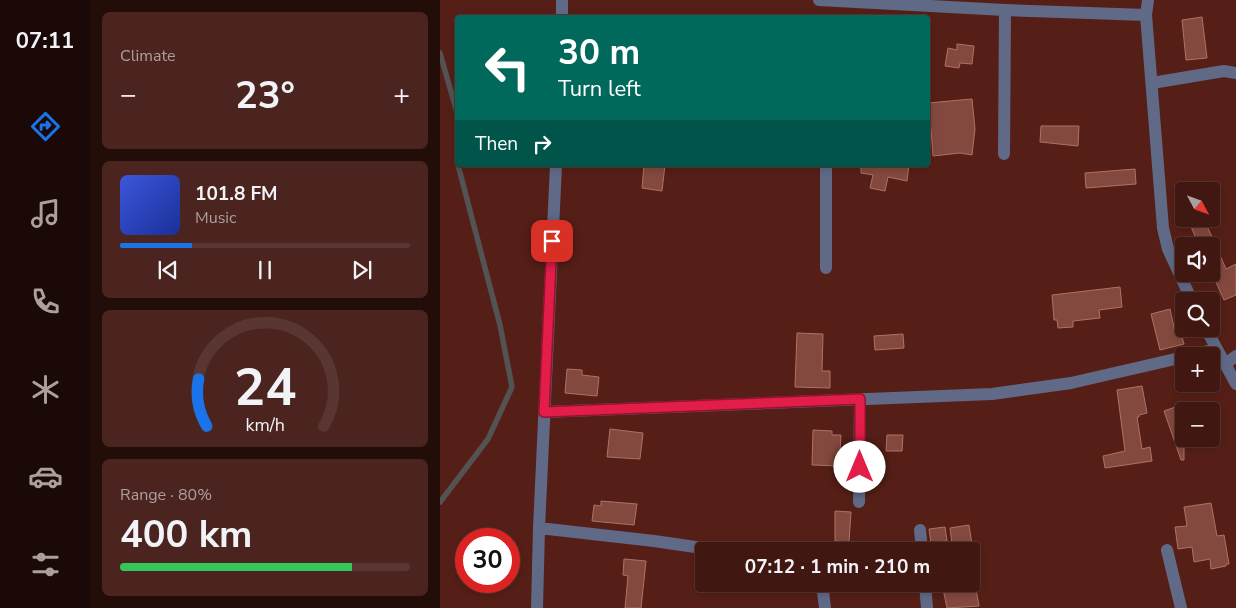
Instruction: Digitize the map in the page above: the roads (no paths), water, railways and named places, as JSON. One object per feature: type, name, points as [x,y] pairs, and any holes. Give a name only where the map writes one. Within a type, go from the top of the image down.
[{"type":"street","points":[[562,0],[562,15]]},
{"type":"street","points":[[819,0],[1146,15]]},
{"type":"street","points":[[1148,0],[1146,15],[1163,228],[1168,249],[1188,292]]},
{"type":"street","points":[[1004,154],[1006,10]]},
{"type":"street","points":[[1152,83],[1224,71],[1236,73]]},
{"type":"street","points":[[538,608],[539,528],[556,167]]},
{"type":"street","points":[[826,167],[826,268]]},
{"type":"street","points":[[1220,356],[1236,384]]},
{"type":"street","points":[[1224,364],[1236,356]]},
{"type":"street","points":[[544,412],[992,394],[1071,383],[1175,359]]},
{"type":"street","points":[[860,399],[860,502]]},
{"type":"street","points":[[539,528],[695,547]]},
{"type":"street","points":[[920,530],[921,542]]},
{"type":"street","points":[[1167,550],[1180,608]]},
{"type":"street","points":[[823,592],[825,608]]},
{"type":"street","points":[[926,592],[927,608]]},
{"type":"waterway","points":[[440,53],[455,106]]},
{"type":"waterway","points":[[440,502],[488,439],[512,387],[500,325],[459,167]]}]
